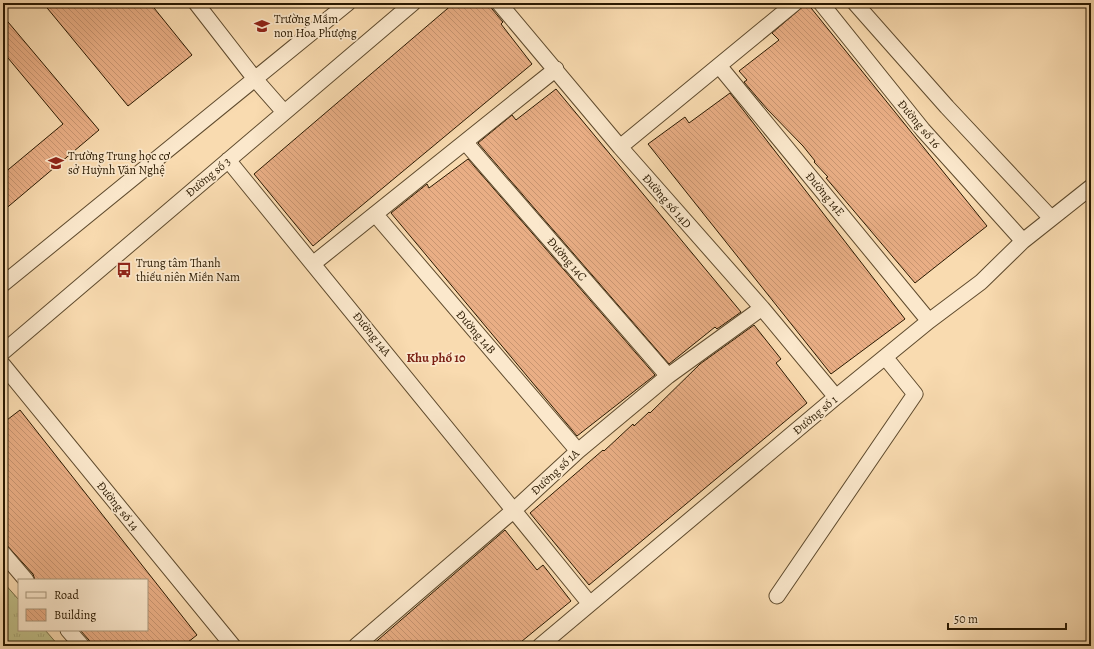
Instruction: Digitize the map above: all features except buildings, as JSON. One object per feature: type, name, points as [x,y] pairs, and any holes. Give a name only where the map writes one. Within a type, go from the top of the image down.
[{"type":"street","points":[[196,3],[254,79],[284,112]]},
{"type":"street","points":[[3,284],[348,3]]},
{"type":"street","name":"Đường số 3","points":[[3,352],[413,3]]},
{"type":"street","name":"Đường số 14D","points":[[499,3],[620,147],[762,308],[836,397]]},
{"type":"street","points":[[620,147],[720,67],[795,3]]},
{"type":"street","name":"Đường số 16","points":[[821,3],[923,130],[1023,241]]},
{"type":"street","points":[[855,3],[947,107],[1051,218]]},
{"type":"street","name":"Đường 14E","points":[[720,67],[930,321]]},
{"type":"street","points":[[314,263],[556,69]]},
{"type":"street","name":"Đường 14C","points":[[465,142],[668,376]]},
{"type":"street","name":"Đường 14A","points":[[228,160],[314,263],[590,604]]},
{"type":"street","name":"Đường số 1","points":[[540,646],[836,397],[981,282],[1023,241],[1091,187]]},
{"type":"street","name":"Đường 14B","points":[[375,214],[578,451]]},
{"type":"street","name":"Đường số 1A","points":[[356,646],[514,510],[578,451],[668,376],[762,308]]},
{"type":"street","points":[[777,596],[915,394],[885,357]]},
{"type":"street","name":"Đường số 14","points":[[3,365],[233,646]]},
{"type":"street","points":[[3,553],[25,579]]},
{"type":"street","points":[[69,631],[82,646]]},
{"type":"green space","points":[[3,582],[18,599],[18,631],[46,631],[59,646],[3,646]]},
{"type":"place","name":"Trường Mầm non Hoa Phượng","points":[[262,26]]},
{"type":"place","name":"Trường Trung học cơ sở Huỳnh Văn Nghệ","points":[[56,163]]},
{"type":"place","name":"Trung tâm Thanh thiếu niên Miền Nam","points":[[124,270]]},
{"type":"district","name":"Khu phố 10","points":[[436,357]]}]
